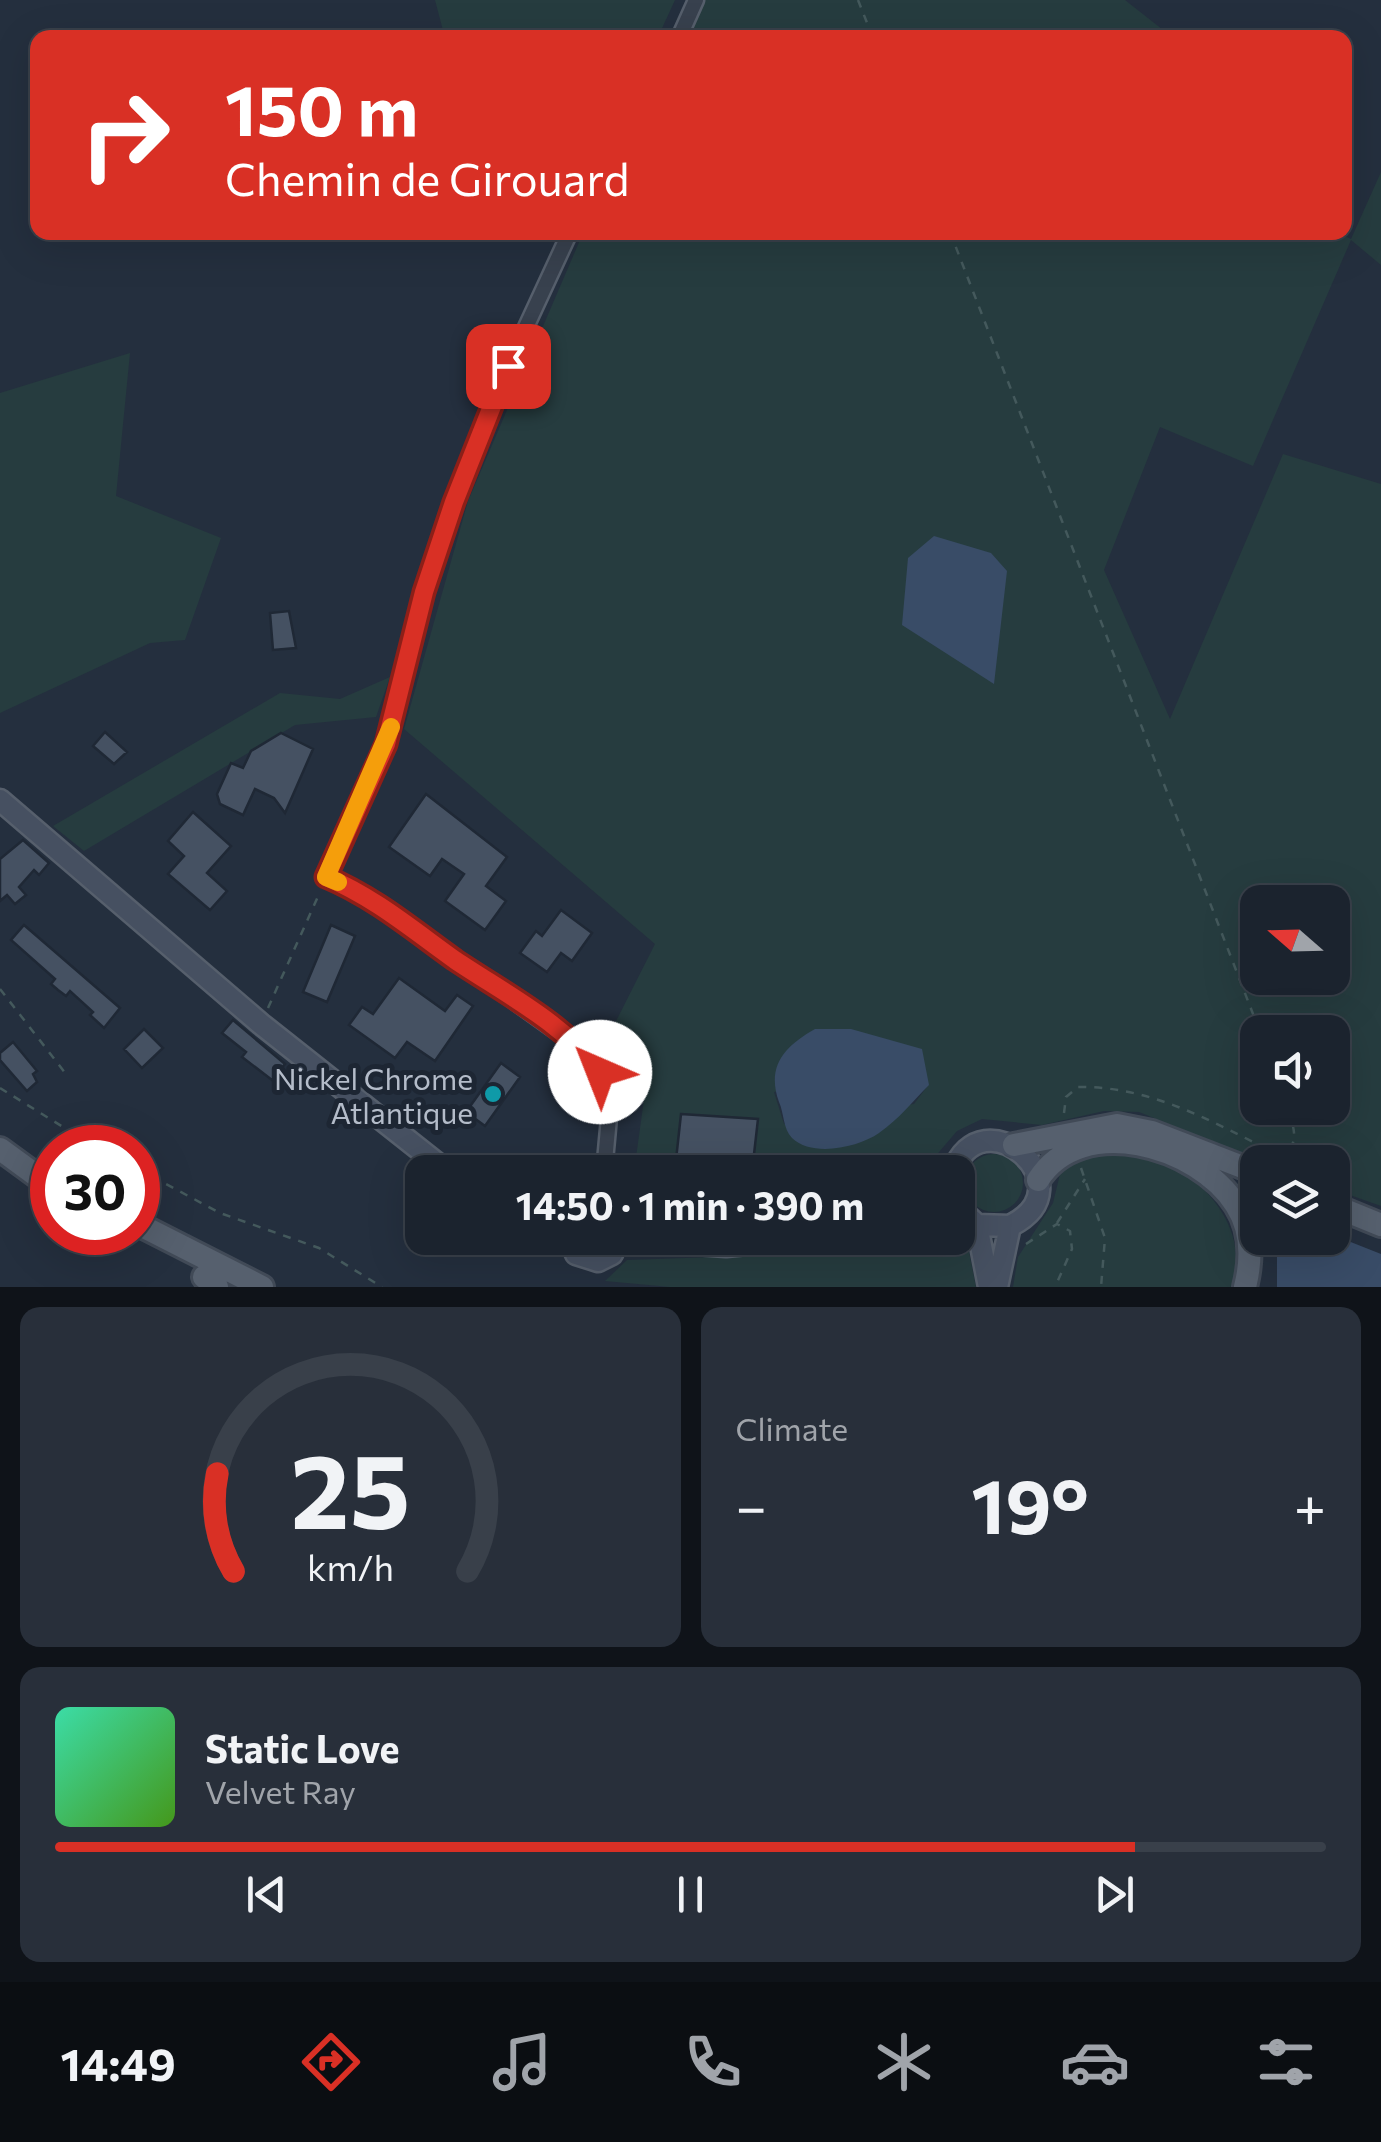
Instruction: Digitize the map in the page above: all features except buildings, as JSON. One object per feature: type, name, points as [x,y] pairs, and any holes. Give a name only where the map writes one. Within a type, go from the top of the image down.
[{"type":"main road","points":[[0,800],[261,1024],[427,1155]]},
{"type":"main road","points":[[963,1155],[987,1142],[1014,1146],[1117,1125],[1152,1132],[1240,1166]]},
{"type":"main road","points":[[0,1136],[30,1156]]},
{"type":"main road","points":[[1038,1180],[1061,1153],[1117,1140],[1194,1167],[1217,1182],[1236,1205],[1246,1228],[1251,1261],[1245,1287]]},
{"type":"main road","points":[[993,1287],[1010,1226],[1034,1204],[1038,1180],[1034,1166],[1014,1146]]},
{"type":"main road","points":[[0,1149],[30,1171]]},
{"type":"main road","points":[[1350,1212],[1381,1225]]},
{"type":"main road","points":[[975,1218],[1010,1226]]},
{"type":"main road","points":[[160,1235],[262,1287]]},
{"type":"main road","points":[[975,1243],[993,1287]]},
{"type":"main road","points":[[160,1253],[226,1287]]},
{"type":"main road","points":[[578,1255],[590,1261],[608,1255]]},
{"type":"street","points":[[683,30],[696,0]]},
{"type":"street","points":[[566,240],[508,366],[461,485],[424,592],[386,744],[326,877],[375,902],[585,1052],[611,1096],[606,1155]]},
{"type":"path","points":[[858,0],[870,30]]},
{"type":"path","points":[[953,240],[1253,1015]]},
{"type":"path","points":[[261,1024],[326,877]]},
{"type":"path","points":[[0,989],[66,1074]]},
{"type":"path","points":[[0,1088],[60,1125]]},
{"type":"path","points":[[1064,1115],[1064,1102],[1074,1088],[1128,1093],[1182,1106],[1266,1148],[1283,1152],[1292,1147],[1296,1138],[1293,1125]]},
{"type":"path","points":[[1080,1165],[1105,1238],[1101,1287]]},
{"type":"path","points":[[1023,1247],[1056,1224],[1086,1179]]},
{"type":"path","points":[[160,1181],[220,1214],[319,1248],[382,1287]]},
{"type":"path","points":[[1054,1287],[1073,1238],[1068,1228],[1056,1224]]},
{"type":"green space","points":[[435,0],[675,0],[661,30],[443,30]]},
{"type":"green space","points":[[700,0],[1125,0],[1163,30],[690,30]]},
{"type":"green space","points":[[1381,172],[1381,265],[1351,240]]},
{"type":"green space","points":[[580,240],[1351,240],[1253,466],[1160,427],[1104,570],[1170,719],[1283,454],[1381,484],[1381,1206],[1350,1195],[1350,1145],[1240,1145],[1240,1153],[1139,1112],[1104,1111],[1042,1125],[982,1119],[957,1131],[937,1155],[636,1155],[645,1092],[606,1041],[655,944],[404,729],[468,501]],"holes":[[[929,1084],[914,1104],[784,1124],[774,1092]]]},
{"type":"green space","points":[[130,353],[116,496],[221,538],[185,640],[150,643],[0,713],[0,393]]},
{"type":"green space","points":[[390,677],[376,717],[295,725],[84,851],[53,826],[280,693],[340,699]]},
{"type":"green space","points":[[1119,1151],[1187,1176],[1211,1197],[1234,1240],[1236,1256],[1231,1287],[1013,1287],[1018,1257],[1053,1203],[1061,1170],[1093,1152]]},
{"type":"green space","points":[[994,1154],[1005,1156],[1021,1172],[1021,1194],[1015,1204],[994,1212],[975,1205],[975,1161]]},
{"type":"green space","points":[[970,1255],[976,1287],[670,1287],[605,1281],[627,1260]]},
{"type":"water","points":[[934,536],[991,553],[1007,571],[994,684],[902,625],[908,558]]},
{"type":"water","points":[[815,1029],[851,1029],[922,1049],[929,1085],[893,1122],[870,1138],[836,1148],[801,1144],[787,1130],[775,1078],[787,1050]]},
{"type":"water","points":[[1350,1242],[1381,1254],[1381,1287],[1277,1287],[1277,1255],[1350,1255]]},
{"type":"slow traffic","points":[[338,882],[326,877],[391,727]]},
{"type":"place","name":"Nickel Chrome Atlantique","points":[[493,1094]]},
{"type":"route","points":[[508,366],[454,502],[424,592],[386,744],[326,877],[375,902],[555,1028],[585,1052],[600,1072]]}]
